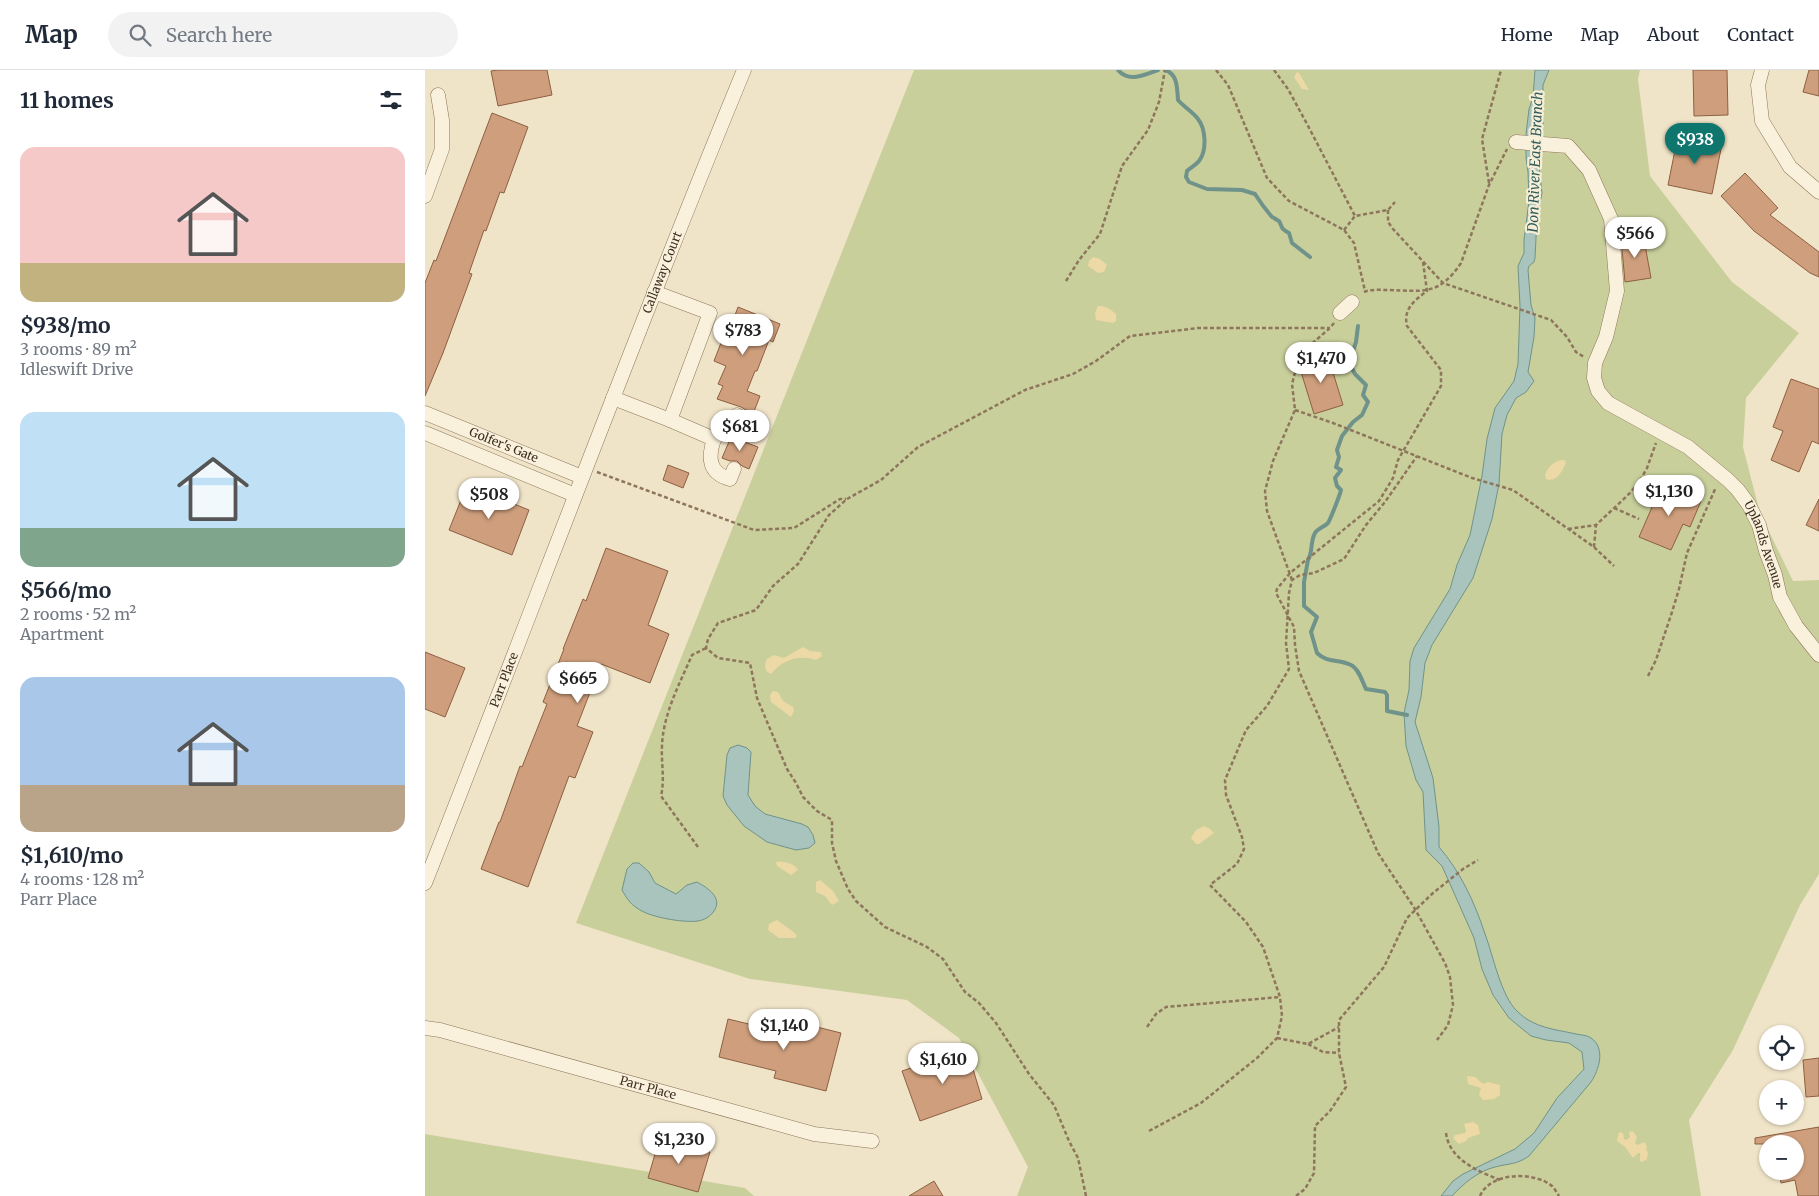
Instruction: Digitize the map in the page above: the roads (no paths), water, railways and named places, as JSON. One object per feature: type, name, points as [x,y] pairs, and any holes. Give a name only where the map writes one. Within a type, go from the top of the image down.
[{"type":"street","name":"Callaway Court","points":[[583,472],[744,70]]},
{"type":"street","points":[[1762,70],[1759,85],[1762,121],[1790,167],[1819,192]]},
{"type":"street","points":[[425,196],[442,149],[442,120],[438,95]]},
{"type":"street","name":"Uplands Avenue","points":[[1516,142],[1568,146],[1589,170],[1611,219],[1617,291],[1606,337],[1595,363],[1594,378],[1598,390],[1608,402],[1688,447],[1722,474],[1749,505],[1759,525],[1780,597],[1796,626],[1819,655]]},
{"type":"street","points":[[655,292],[710,314],[670,420]]},
{"type":"street","points":[[1340,313],[1352,302]]},
{"type":"street","points":[[613,398],[714,439]]},
{"type":"street","name":"Golfer's Gate","points":[[425,413],[583,472]]},
{"type":"street","points":[[734,470],[730,479],[719,474],[713,468],[709,454],[714,439],[725,428],[732,428],[737,415]]},
{"type":"street","name":"Golfer's Gate","points":[[425,434],[575,494]]},
{"type":"street","name":"Parr Place","points":[[425,883],[498,699],[583,472]]},
{"type":"street","name":"Parr Place","points":[[425,1028],[814,1134],[873,1141]]},
{"type":"water","name":"Don River East Branch","points":[[1535,70],[1549,70],[1543,85],[1543,123],[1538,156],[1542,193],[1537,218],[1535,258],[1528,270],[1531,305],[1535,318],[1528,372],[1534,381],[1526,392],[1516,398],[1507,415],[1502,434],[1499,484],[1492,519],[1473,578],[1432,645],[1425,663],[1421,697],[1415,722],[1433,778],[1439,827],[1439,847],[1454,866],[1472,899],[1506,996],[1517,1011],[1530,1021],[1545,1027],[1591,1038],[1596,1042],[1600,1059],[1591,1082],[1529,1156],[1516,1162],[1489,1169],[1466,1183],[1452,1196],[1441,1196],[1453,1181],[1463,1174],[1515,1149],[1534,1133],[1557,1098],[1584,1069],[1582,1052],[1569,1043],[1531,1036],[1509,1018],[1493,995],[1482,969],[1474,938],[1442,866],[1426,850],[1423,792],[1416,780],[1406,746],[1404,713],[1409,690],[1410,661],[1414,648],[1450,589],[1457,565],[1470,535],[1482,476],[1487,439],[1495,408],[1514,381],[1518,364],[1520,306],[1518,266],[1524,253],[1529,201],[1526,134],[1529,109],[1533,97]]},
{"type":"water","points":[[738,745],[747,748],[751,752],[748,795],[755,806],[765,814],[808,827],[815,843],[809,848],[796,850],[767,842],[744,826],[727,805],[723,796],[727,755],[730,748]]},
{"type":"water","points":[[633,863],[639,863],[649,872],[655,883],[676,894],[687,885],[697,882],[701,884],[710,890],[717,902],[714,911],[705,919],[684,921],[666,919],[642,911],[630,902],[622,890],[627,869]]},
{"type":"waterway","points":[[1118,70],[1122,74],[1132,77],[1142,76],[1158,70]]},
{"type":"waterway","points":[[1165,70],[1175,78],[1178,100],[1194,114],[1203,128],[1204,146],[1202,157],[1187,171],[1186,177],[1189,182],[1207,189],[1242,190],[1255,194],[1272,217],[1279,221],[1283,229],[1289,233],[1292,243],[1310,257]]},
{"type":"waterway","points":[[1358,326],[1356,342],[1349,363],[1355,374],[1366,385],[1363,395],[1368,402],[1362,415],[1353,422],[1342,436],[1337,450],[1339,457],[1336,467],[1341,470],[1335,478],[1337,486],[1341,490],[1328,523],[1313,536],[1304,582],[1304,606],[1317,617],[1311,632],[1317,653],[1329,660],[1347,663],[1354,667],[1366,689],[1385,692],[1387,695],[1387,711],[1407,715]]}]
